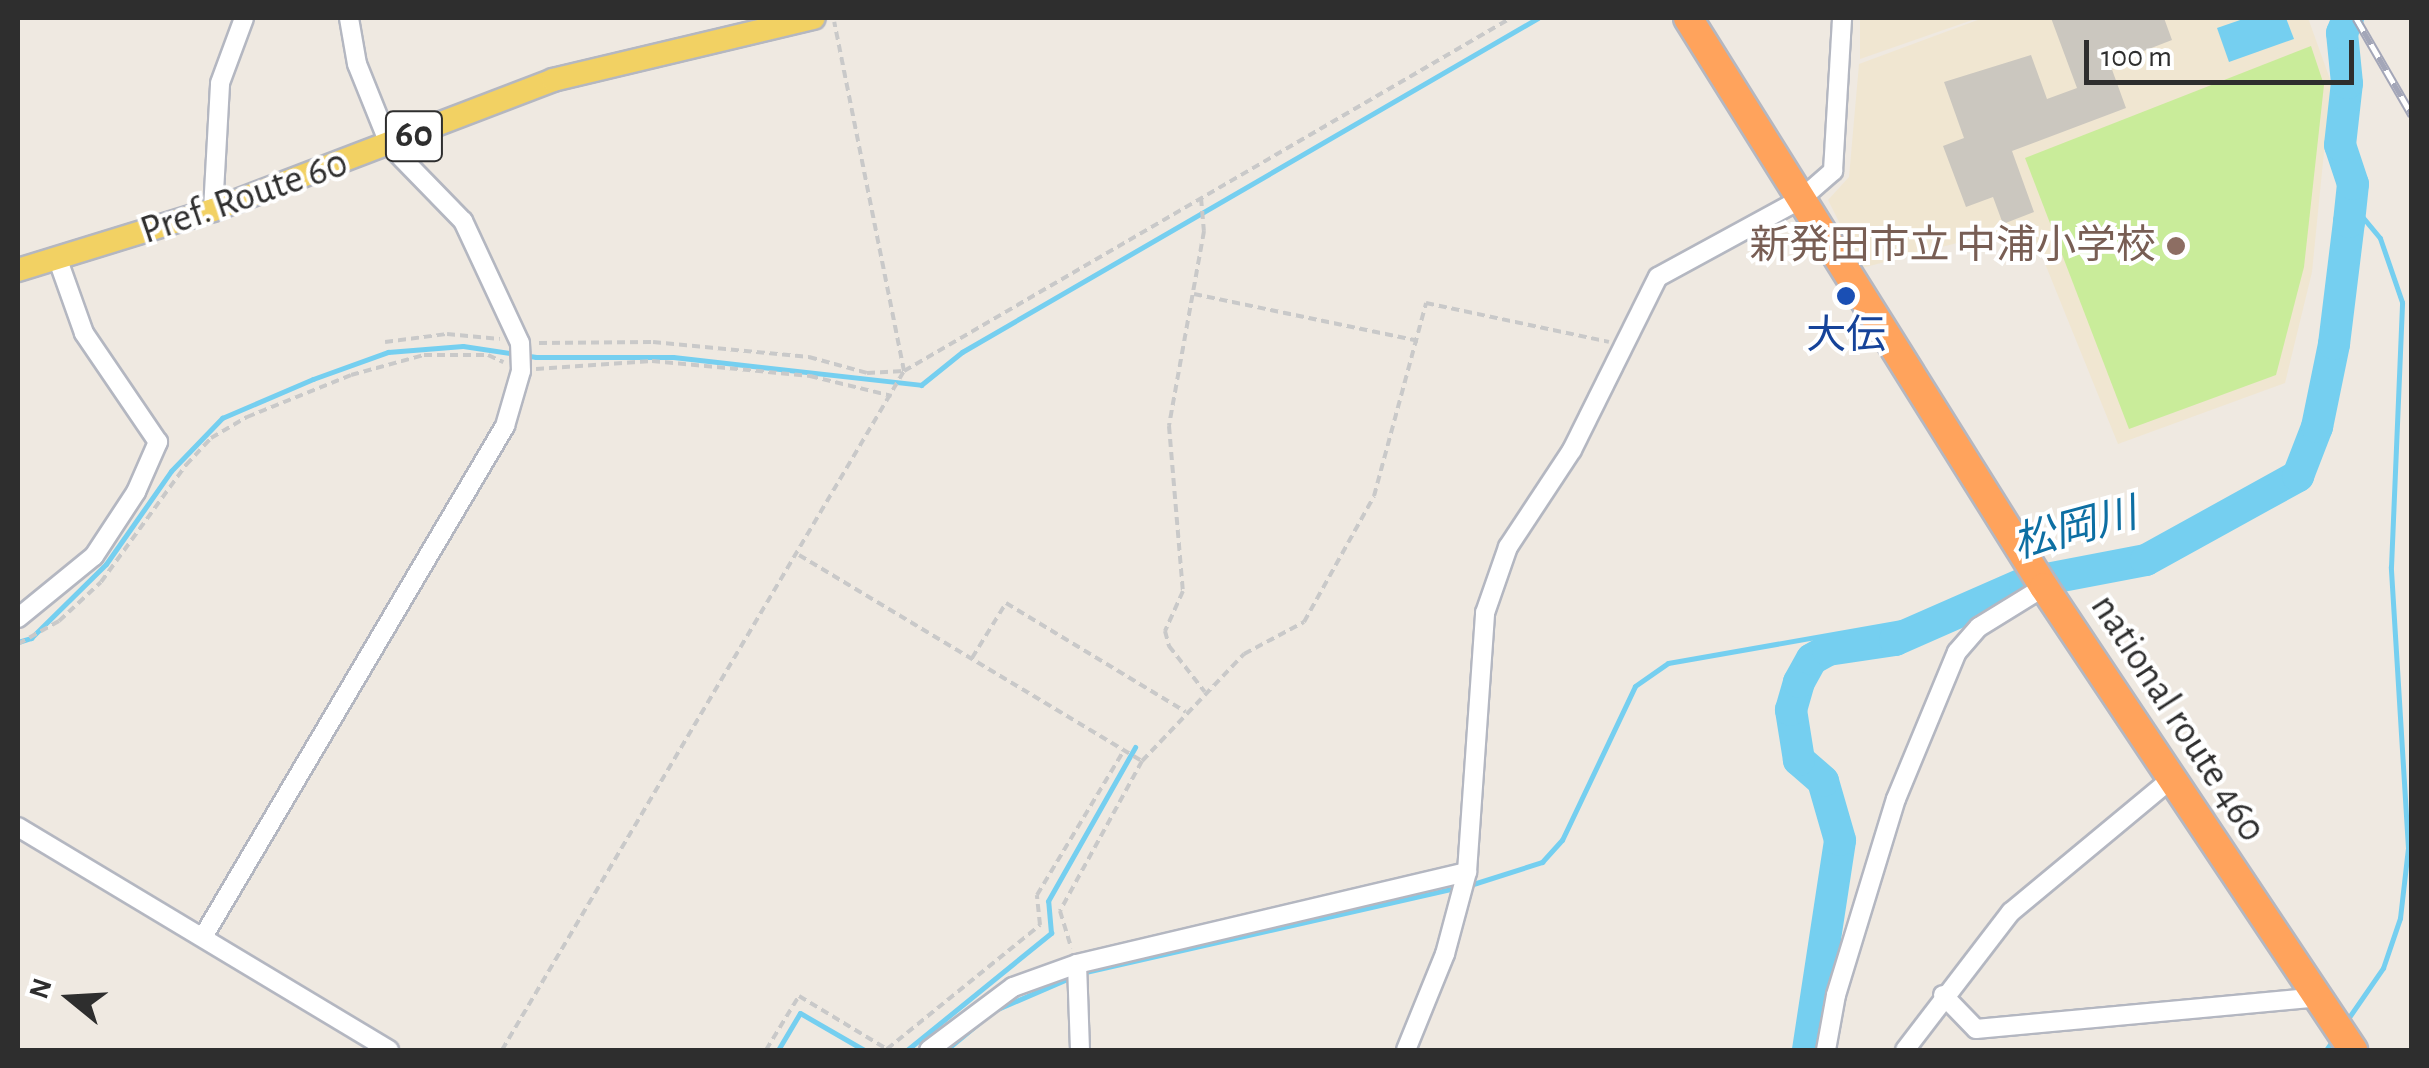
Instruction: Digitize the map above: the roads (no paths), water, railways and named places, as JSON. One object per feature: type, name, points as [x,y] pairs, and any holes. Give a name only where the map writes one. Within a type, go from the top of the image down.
[{"type":"highway","name":"national route 460","points":[[1688,18],[2044,587],[2313,998],[2353,1050]]},
{"type":"main road","name":"Pref. Route 60","points":[[18,270],[213,210],[390,146],[553,80],[814,18]]},
{"type":"street","points":[[213,210],[220,83],[244,18]]},
{"type":"street","points":[[203,937],[505,426],[521,370],[520,343],[463,221],[390,146],[358,64],[350,18]]},
{"type":"street","points":[[1406,1050],[1445,954],[1467,872],[1485,612],[1508,547],[1572,450],[1658,277],[1800,199],[1833,171],[1838,148],[1842,18]]},
{"type":"street","points":[[18,618],[94,556],[136,492],[158,442],[84,333],[58,260]]},
{"type":"street","points":[[1826,1050],[1836,995],[1896,799],[1958,652],[1979,627],[2044,587]]},
{"type":"street","points":[[1905,1050],[1943,995],[2010,912],[2171,779]]},
{"type":"street","points":[[18,826],[389,1050]]},
{"type":"street","points":[[929,1050],[1013,987],[1077,964],[1467,872]]},
{"type":"street","points":[[1077,964],[1080,1050]]},
{"type":"street","points":[[1943,995],[1976,1029],[2313,998]]},
{"type":"water","points":[[2246,18],[2286,18],[2294,39],[2229,62],[2217,28]]},
{"type":"waterway","points":[[18,642],[31,638],[106,564],[171,471],[222,418],[313,379],[388,352],[463,346],[536,357],[673,357],[921,385],[962,352],[1538,18]]},
{"type":"waterway","name":"松岡川","points":[[1808,1050],[1840,840],[1823,781],[1799,760],[1791,710],[1799,682],[1812,659],[1828,650],[1895,640],[2025,583],[2146,560],[2298,476],[2317,427],[2334,344],[2349,222],[2353,184],[2340,145],[2347,83],[2342,33],[2348,18]]},
{"type":"waterway","points":[[2345,1023],[2383,968],[2400,918],[2408,848],[2391,567],[2402,302],[2380,238],[2350,202]]},
{"type":"waterway","points":[[1470,885],[1542,862],[1562,840],[1635,686],[1668,663],[1969,610]]},
{"type":"waterway","points":[[907,1050],[1051,933],[1048,901],[1135,747]]},
{"type":"waterway","points":[[993,1011],[1081,973],[1460,887]]},
{"type":"waterway","points":[[778,1050],[800,1013],[864,1050]]},
{"type":"waterway","points":[[946,1050],[981,1021]]},
{"type":"waterway","points":[[2326,1050],[2333,1040]]},
{"type":"railway","points":[[2356,18],[2412,115]]},
{"type":"place","name":"新発田市立 中浦小学校","points":[[2176,246]]},
{"type":"place","name":"大伝","points":[[1846,296]]}]
